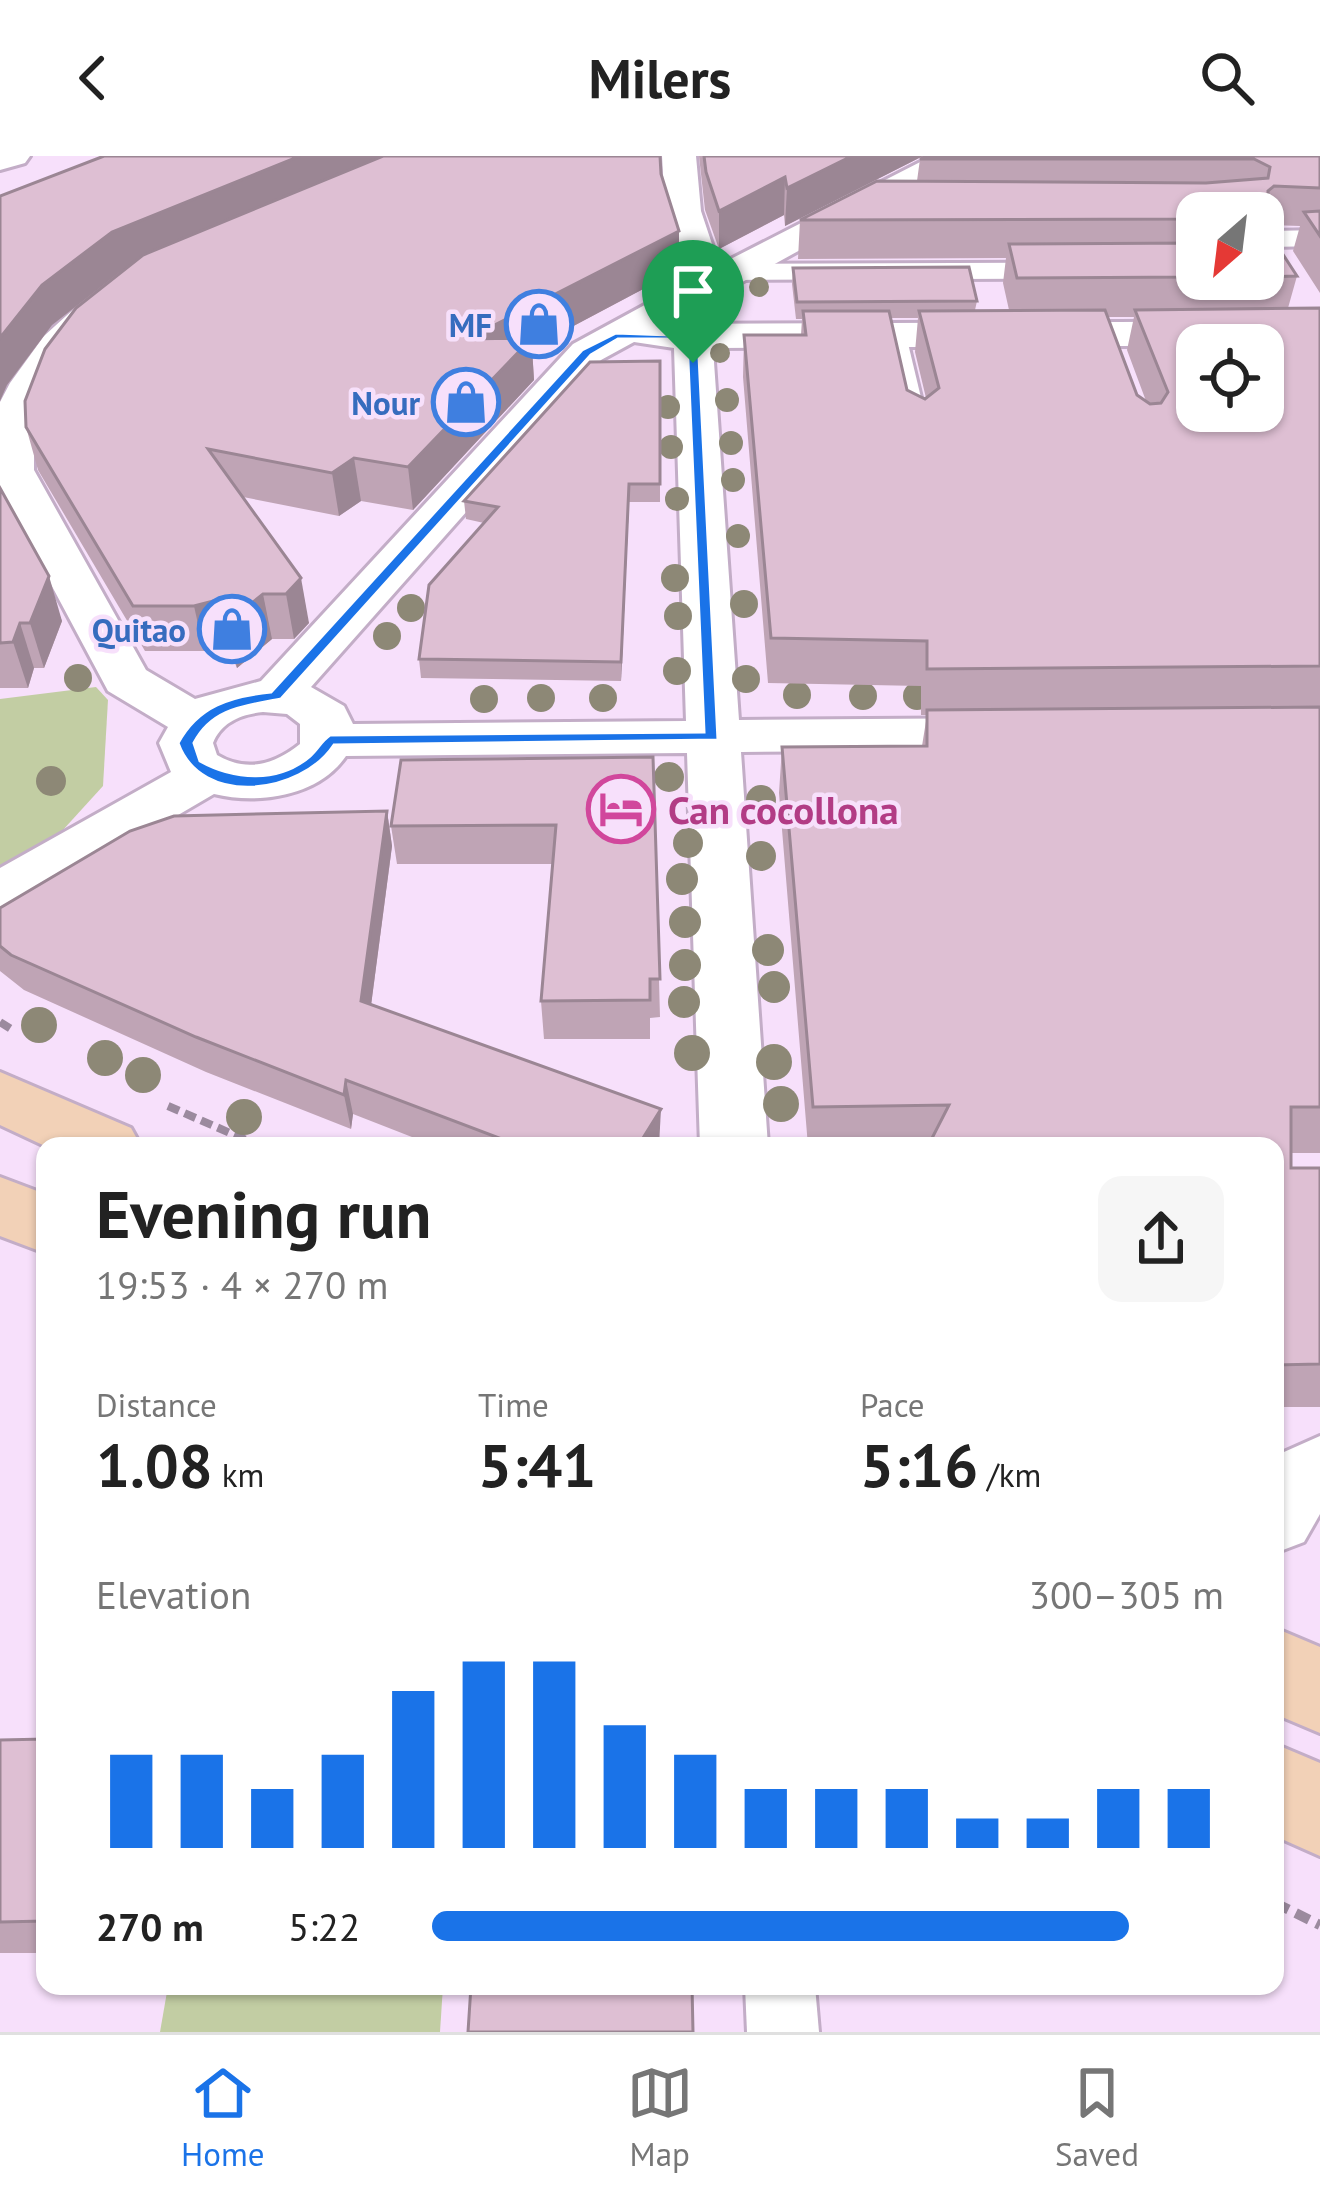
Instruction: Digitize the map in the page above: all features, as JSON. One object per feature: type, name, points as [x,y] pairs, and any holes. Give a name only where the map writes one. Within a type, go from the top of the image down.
[{"type":"main road","points":[[0,1097],[87,1137]]},
{"type":"main road","points":[[0,1204],[36,1221]]},
{"type":"main road","points":[[1284,1674],[1320,1690]]},
{"type":"main road","points":[[1284,1794],[1320,1810]]},
{"type":"street","points":[[0,160],[13,156]]},
{"type":"street","points":[[680,156],[687,226],[720,279]]},
{"type":"street","points":[[275,696],[586,352],[850,209],[967,158]]},
{"type":"street","points":[[850,209],[912,211]]},
{"type":"street","points":[[687,226],[786,243]]},
{"type":"street","points":[[1284,264],[1320,238]]},
{"type":"street","points":[[616,336],[896,335],[989,301],[1176,273]]},
{"type":"street","points":[[720,279],[989,301],[1112,349],[1212,300]]},
{"type":"street","points":[[0,893],[203,748],[238,700],[275,696],[301,700],[319,710],[330,724],[330,740],[308,766],[281,777],[235,782],[203,748],[126,680],[20,490],[8,454],[18,410],[44,364],[80,322],[121,292]]},
{"type":"street","points":[[692,336],[734,1137]]},
{"type":"street","points":[[330,740],[1063,734]]},
{"type":"street","points":[[1284,1492],[1320,1471]]},
{"type":"street","points":[[780,1995],[782,2032]]},
{"type":"lane","points":[[896,335],[918,431]]},
{"type":"path","points":[[1284,1907],[1320,1925]]},
{"type":"green space","points":[[96,687],[108,700],[103,786],[62,831],[0,866],[0,699]]},
{"type":"green space","points":[[166,1995],[442,1995],[440,2032],[160,2032]]},
{"type":"building","points":[[104,156],[300,156],[112,232],[42,285],[0,338],[0,196]]},
{"type":"building","points":[[383,156],[660,156],[679,231],[467,339],[532,338],[408,467],[354,458],[332,473],[208,449],[301,578],[286,594],[263,594],[227,623],[217,600],[194,606],[133,606],[26,427],[25,401],[45,349],[76,308],[143,255]]},
{"type":"building","points":[[704,156],[852,156],[787,188],[785,177],[719,211]]},
{"type":"building","points":[[1320,156],[1320,188],[1176,192],[1176,219],[800,220],[877,181],[1206,183],[1268,178],[1270,167],[1254,159],[920,159]]},
{"type":"building","points":[[1320,211],[1320,236],[1304,212]]},
{"type":"building","points":[[1176,243],[1176,277],[1017,278],[1009,244]]},
{"type":"building","points":[[1284,256],[1297,276],[1284,276]]},
{"type":"building","points":[[969,267],[977,301],[797,302],[793,268]]},
{"type":"building","points":[[1320,308],[1320,666],[927,669],[927,641],[771,638],[744,335],[806,335],[803,311],[889,311],[907,390],[925,399],[939,388],[919,311],[1105,310],[1137,395],[1150,404],[1161,403],[1168,392],[1135,310]]},
{"type":"building","points":[[660,361],[660,484],[629,484],[621,662],[419,659],[429,585],[498,507],[464,501],[590,362]]},
{"type":"building","points":[[0,488],[49,576],[30,623],[20,623],[13,642],[0,643]]},
{"type":"building","points":[[1320,707],[1320,1107],[1291,1107],[1291,1168],[1320,1168],[1320,1364],[1284,1365],[1284,1137],[933,1137],[949,1105],[813,1107],[782,747],[927,746],[927,710]]},
{"type":"building","points":[[653,757],[660,979],[650,979],[650,1000],[541,1001],[556,825],[391,826],[401,760]]},
{"type":"building","points":[[387,811],[361,1001],[661,1109],[644,1137],[496,1137],[346,1080],[344,1095],[196,1037],[0,946],[0,908],[130,831],[174,816]]},
{"type":"building","points":[[36,1739],[36,1921],[0,1922],[0,1740]]},
{"type":"building","points":[[470,1995],[692,1995],[693,2032],[468,2032]]},
{"type":"place","name":"MF","points":[[539,324]]},
{"type":"place","name":"Nour","points":[[466,402]]},
{"type":"place","name":"Quitao","points":[[232,629]]},
{"type":"place","name":"Can cocollona","points":[[621,809]]},
{"type":"route","points":[[616,336],[692,336],[693,363],[712,737],[330,740],[308,766],[250,782],[220,779],[193,764],[186,743],[197,722],[238,700],[275,696],[586,352],[616,336]]}]
